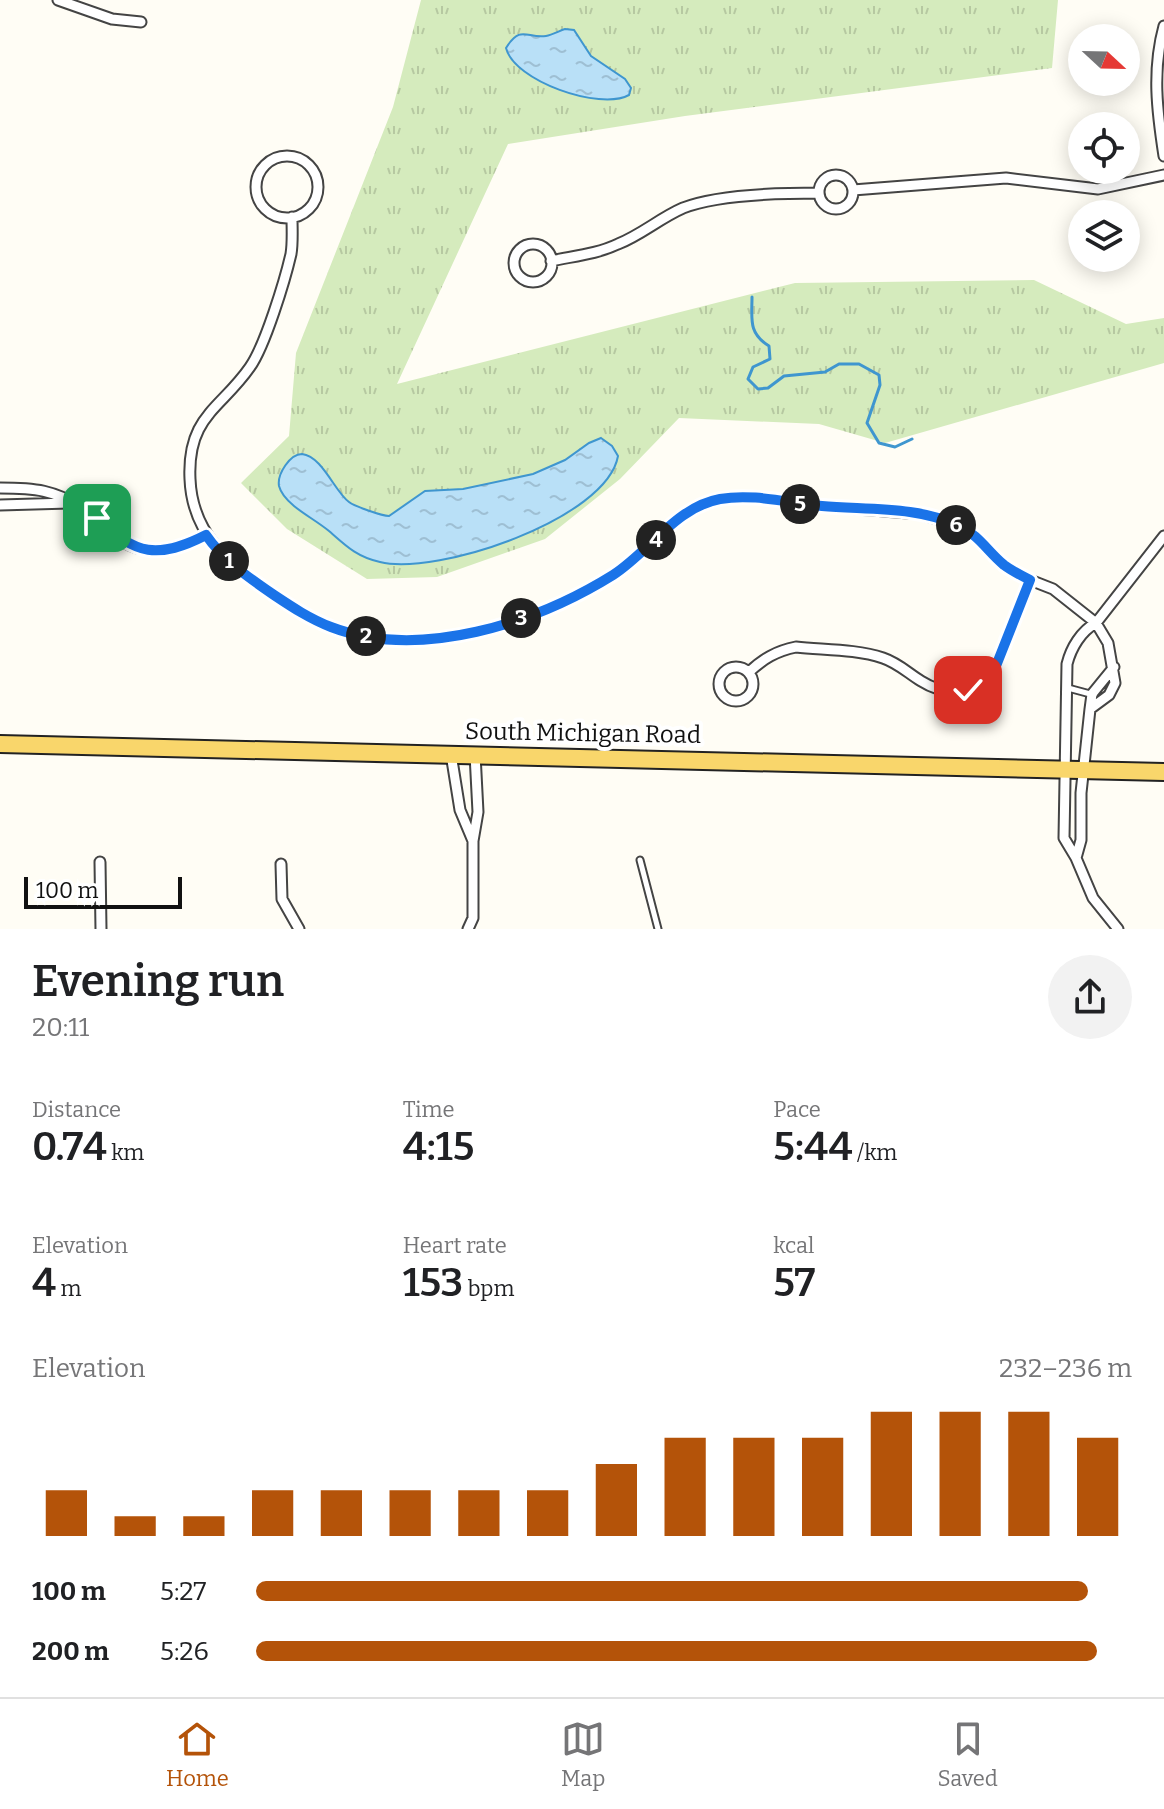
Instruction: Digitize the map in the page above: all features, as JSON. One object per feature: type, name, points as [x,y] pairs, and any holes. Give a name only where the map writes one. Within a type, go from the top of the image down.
[{"type":"main road","name":"South Michigan Road","points":[[0,744],[1164,772]]},
{"type":"street","points":[[58,0],[112,19],[141,22]]},
{"type":"street","points":[[1164,26],[1157,50],[1155,98],[1164,156]]},
{"type":"street","points":[[283,156],[303,160],[311,167],[318,187],[311,207],[292,217],[273,215],[265,209],[256,192],[259,172],[273,159],[283,156]]},
{"type":"street","points":[[832,175],[848,179],[853,190],[851,200],[838,209],[828,206],[819,193],[822,182],[832,175]]},
{"type":"street","points":[[853,190],[1006,178],[1098,189],[1164,175]]},
{"type":"street","points":[[551,261],[597,252],[619,244],[698,203],[787,193],[819,193]]},
{"type":"street","points":[[292,217],[291,252],[261,348],[239,380],[210,409],[191,448],[190,481],[194,507],[214,547],[236,568],[311,618],[360,635],[419,640],[507,623],[554,607],[617,572],[642,554],[681,516],[720,499],[752,499],[934,517],[971,532],[1003,564],[1053,589],[1096,623],[1108,643],[1115,683],[1102,702],[1090,709]]},
{"type":"street","points":[[528,245],[540,246],[550,254],[551,261],[549,272],[535,282],[519,276],[514,265],[517,253],[528,245]]},
{"type":"street","points":[[0,488],[43,489],[87,509],[123,542],[139,548],[173,549],[206,535]]},
{"type":"street","points":[[0,505],[73,503]]},
{"type":"street","points":[[1118,929],[1093,898],[1064,838],[1067,664],[1083,633],[1096,623],[1164,536]]},
{"type":"street","points":[[749,672],[762,659],[783,649],[796,647],[872,655],[898,664],[931,686],[953,693],[968,690],[990,677],[1030,580]]},
{"type":"street","points":[[1076,858],[1081,840],[1092,694],[1114,667]]},
{"type":"street","points":[[451,754],[460,810],[473,841]]},
{"type":"street","points":[[468,929],[473,918],[473,841],[478,812],[475,754]]},
{"type":"street","points":[[100,862],[101,929]]},
{"type":"street","points":[[281,864],[282,899],[299,929]]},
{"type":"lane","points":[[1068,688],[1092,694],[1102,702]]},
{"type":"lane","points":[[640,860],[658,929]]},
{"type":"green space","points":[[421,0],[1058,0],[1052,68],[685,116],[508,144],[397,384],[795,283],[1034,280],[1126,324],[1164,318],[1164,363],[885,443],[819,424],[679,418],[620,479],[545,539],[437,577],[367,579],[287,529],[241,483],[289,436],[296,353],[393,107]]},
{"type":"water","points":[[565,29],[574,30],[591,56],[625,79],[631,88],[629,95],[599,99],[560,90],[525,72],[512,60],[506,48],[520,34],[546,36]]},
{"type":"water","points":[[601,438],[612,446],[618,456],[607,479],[584,501],[553,521],[516,538],[440,560],[406,564],[380,562],[365,557],[294,506],[279,486],[285,466],[293,457],[302,454],[322,467],[349,502],[389,516],[425,491],[463,489],[533,474],[565,460]]},
{"type":"waterway","points":[[752,297],[754,331],[769,346],[770,359],[753,367],[748,379],[758,389],[768,388],[784,376],[825,372],[839,364],[859,364],[879,375],[880,385],[867,423],[879,443],[895,447],[912,439]]},
{"type":"route","points":[[97,518],[123,542],[139,548],[173,549],[206,535],[236,568],[311,618],[360,635],[419,640],[507,623],[554,607],[617,572],[642,554],[681,516],[708,502],[736,498],[919,514],[959,525],[971,532],[1003,564],[1030,580],[990,677],[968,690]]}]
